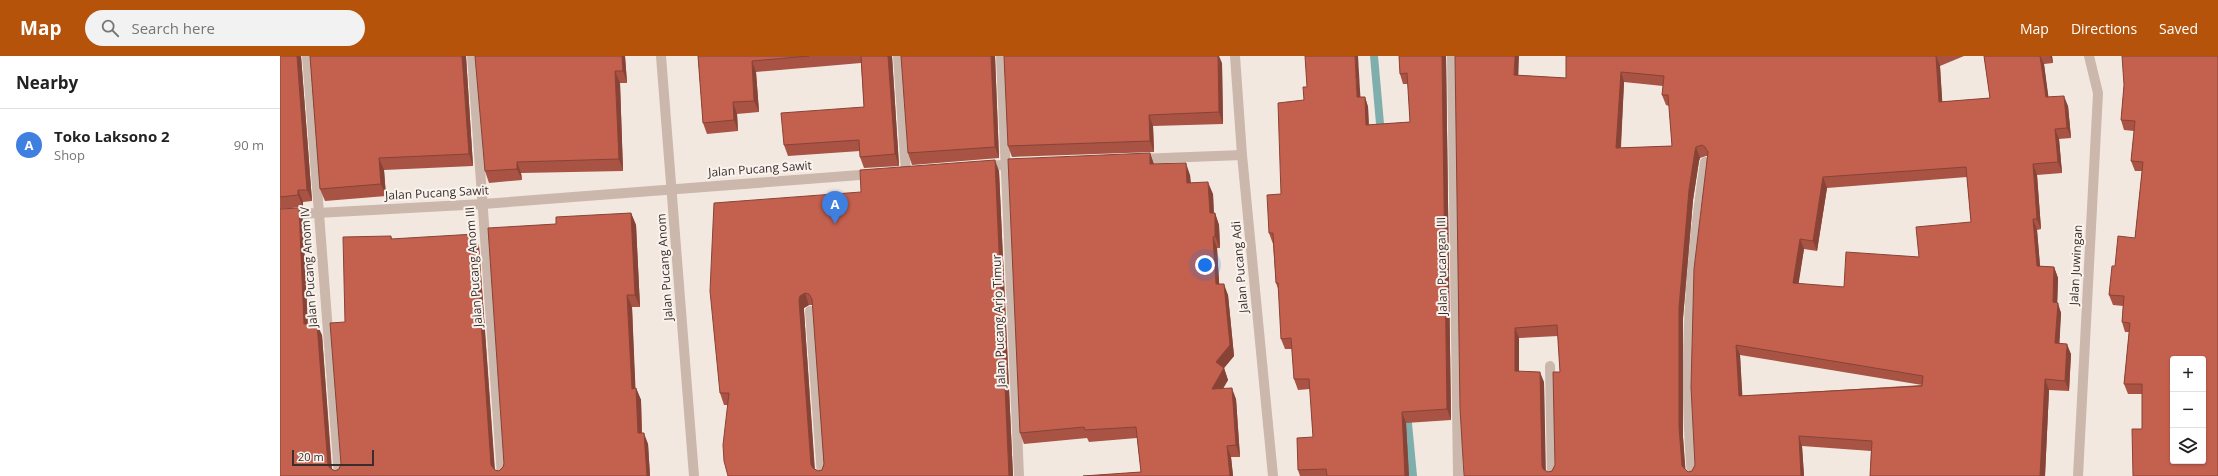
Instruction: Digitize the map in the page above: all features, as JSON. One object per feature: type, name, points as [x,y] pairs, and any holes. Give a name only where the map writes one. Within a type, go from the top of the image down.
[{"type":"street","name":"Jalan Pucang Anom IV","points":[[307,56],[339,476]]},
{"type":"street","name":"Jalan Pucang Anom III","points":[[472,56],[502,476]]},
{"type":"street","name":"Jalan Pucang Anom","points":[[661,56],[694,476]]},
{"type":"street","points":[[898,56],[906,172]]},
{"type":"street","name":"Jalan Pucang Arjo Timur","points":[[1001,56],[1019,476]]},
{"type":"street","name":"Jalan Pucang Adi","points":[[1235,56],[1242,155],[1273,476]]},
{"type":"street","name":"Jalan Pucangan III","points":[[1452,56],[1458,476]]},
{"type":"street","name":"Jalan Juwingan","points":[[2078,476],[2098,93],[2089,56]]},
{"type":"street","points":[[1124,159],[1242,155]]},
{"type":"street","points":[[1692,476],[1688,366],[1691,282],[1697,213],[1705,162]]},
{"type":"street","points":[[975,167],[1030,163]]},
{"type":"street","name":"Jalan Pucang Sawit","points":[[280,215],[483,204],[883,173]]},
{"type":"street","points":[[810,311],[822,476]]},
{"type":"street","points":[[1550,366],[1552,476]]},
{"type":"building","points":[[280,56],[297,56],[307,190],[298,190],[298,195],[280,197]]},
{"type":"building","points":[[310,56],[462,56],[469,154],[379,158],[381,184],[320,189]]},
{"type":"building","points":[[475,56],[622,56],[623,71],[615,71],[619,159],[517,162],[517,169],[485,171]]},
{"type":"building","points":[[698,56],[809,56],[752,61],[754,101],[733,102],[734,120],[703,123]]},
{"type":"building","points":[[861,56],[888,56],[895,154],[860,157],[859,140],[784,145],[781,113],[864,107]]},
{"type":"building","points":[[901,56],[991,56],[995,147],[908,153]]},
{"type":"building","points":[[1004,56],[1218,56],[1219,112],[1149,115],[1150,141],[1008,146]]},
{"type":"building","points":[[1305,56],[1355,56],[1357,97],[1365,97],[1366,125],[1410,122],[1407,73],[1400,74],[1399,56],[1442,56],[1447,409],[1402,412],[1405,476],[1327,476],[1326,469],[1298,470],[1297,438],[1313,437],[1309,379],[1294,379],[1291,338],[1281,339],[1278,283],[1276,283],[1273,233],[1269,233],[1267,195],[1281,194],[1278,103],[1304,100],[1303,87],[1307,87]]},
{"type":"building","points":[[1455,56],[1515,56],[1514,75],[1566,78],[1566,56],[1936,56],[1939,102],[1990,98],[1984,56],[2040,56],[2046,97],[2064,96],[2067,128],[2055,129],[2058,162],[2033,164],[2037,219],[2033,219],[2037,266],[2054,267],[2053,302],[2058,303],[2055,343],[2067,344],[2065,381],[2045,379],[2040,476],[1870,476],[1872,441],[1799,436],[1801,476],[1464,476],[1460,408]],"holes":[[[1621,72],[1664,76],[1662,95],[1668,95],[1672,146],[1616,148]],[[1702,145],[1708,152],[1694,269],[1691,387],[1695,465],[1692,471],[1688,472],[1682,466],[1679,427],[1679,308],[1689,190],[1696,147]],[[1966,167],[1971,222],[1916,227],[1919,257],[1846,252],[1844,287],[1793,283],[1800,239],[1813,241],[1823,177]],[[1557,325],[1560,372],[1553,372],[1555,465],[1552,471],[1548,472],[1543,469],[1542,466],[1540,372],[1515,371],[1515,328]],[[1736,345],[1923,376],[1922,386],[1739,396]]]},
{"type":"building","points":[[2122,56],[2218,56],[2218,476],[2133,476],[2132,429],[2142,429],[2142,384],[2124,384],[2130,323],[2122,322],[2124,296],[2109,295],[2112,266],[2115,266],[2118,236],[2135,238],[2143,162],[2131,161],[2135,121],[2121,120],[2124,85]]},
{"type":"building","points":[[1150,153],[1150,164],[1186,163],[1187,183],[1208,182],[1210,213],[1215,213],[1215,236],[1213,237],[1216,284],[1224,284],[1230,345],[1216,362],[1224,368],[1212,389],[1232,388],[1236,445],[1227,446],[1230,476],[1083,476],[1141,472],[1136,427],[1085,430],[1084,427],[1020,433],[1008,159]]},
{"type":"building","points":[[995,160],[1009,476],[728,476],[724,461],[723,445],[729,393],[720,393],[710,291],[714,203],[861,192],[860,170]],"holes":[[[805,293],[809,294],[812,299],[824,464],[822,470],[818,471],[811,465],[799,300],[800,296]]]},
{"type":"building","points":[[299,208],[304,324],[317,324],[328,465],[335,471],[339,469],[341,464],[330,323],[345,322],[343,237],[391,236],[391,239],[475,234],[491,465],[495,470],[499,471],[504,464],[488,228],[556,224],[556,217],[631,213],[635,295],[627,295],[632,389],[636,388],[638,433],[644,433],[647,476],[280,476],[280,209]]},
{"type":"waterway","points":[[1374,56],[1381,135]]},
{"type":"waterway","points":[[1407,413],[1413,476]]},
{"type":"place","name":"Toko Laksono 2","points":[[835,224]]}]
